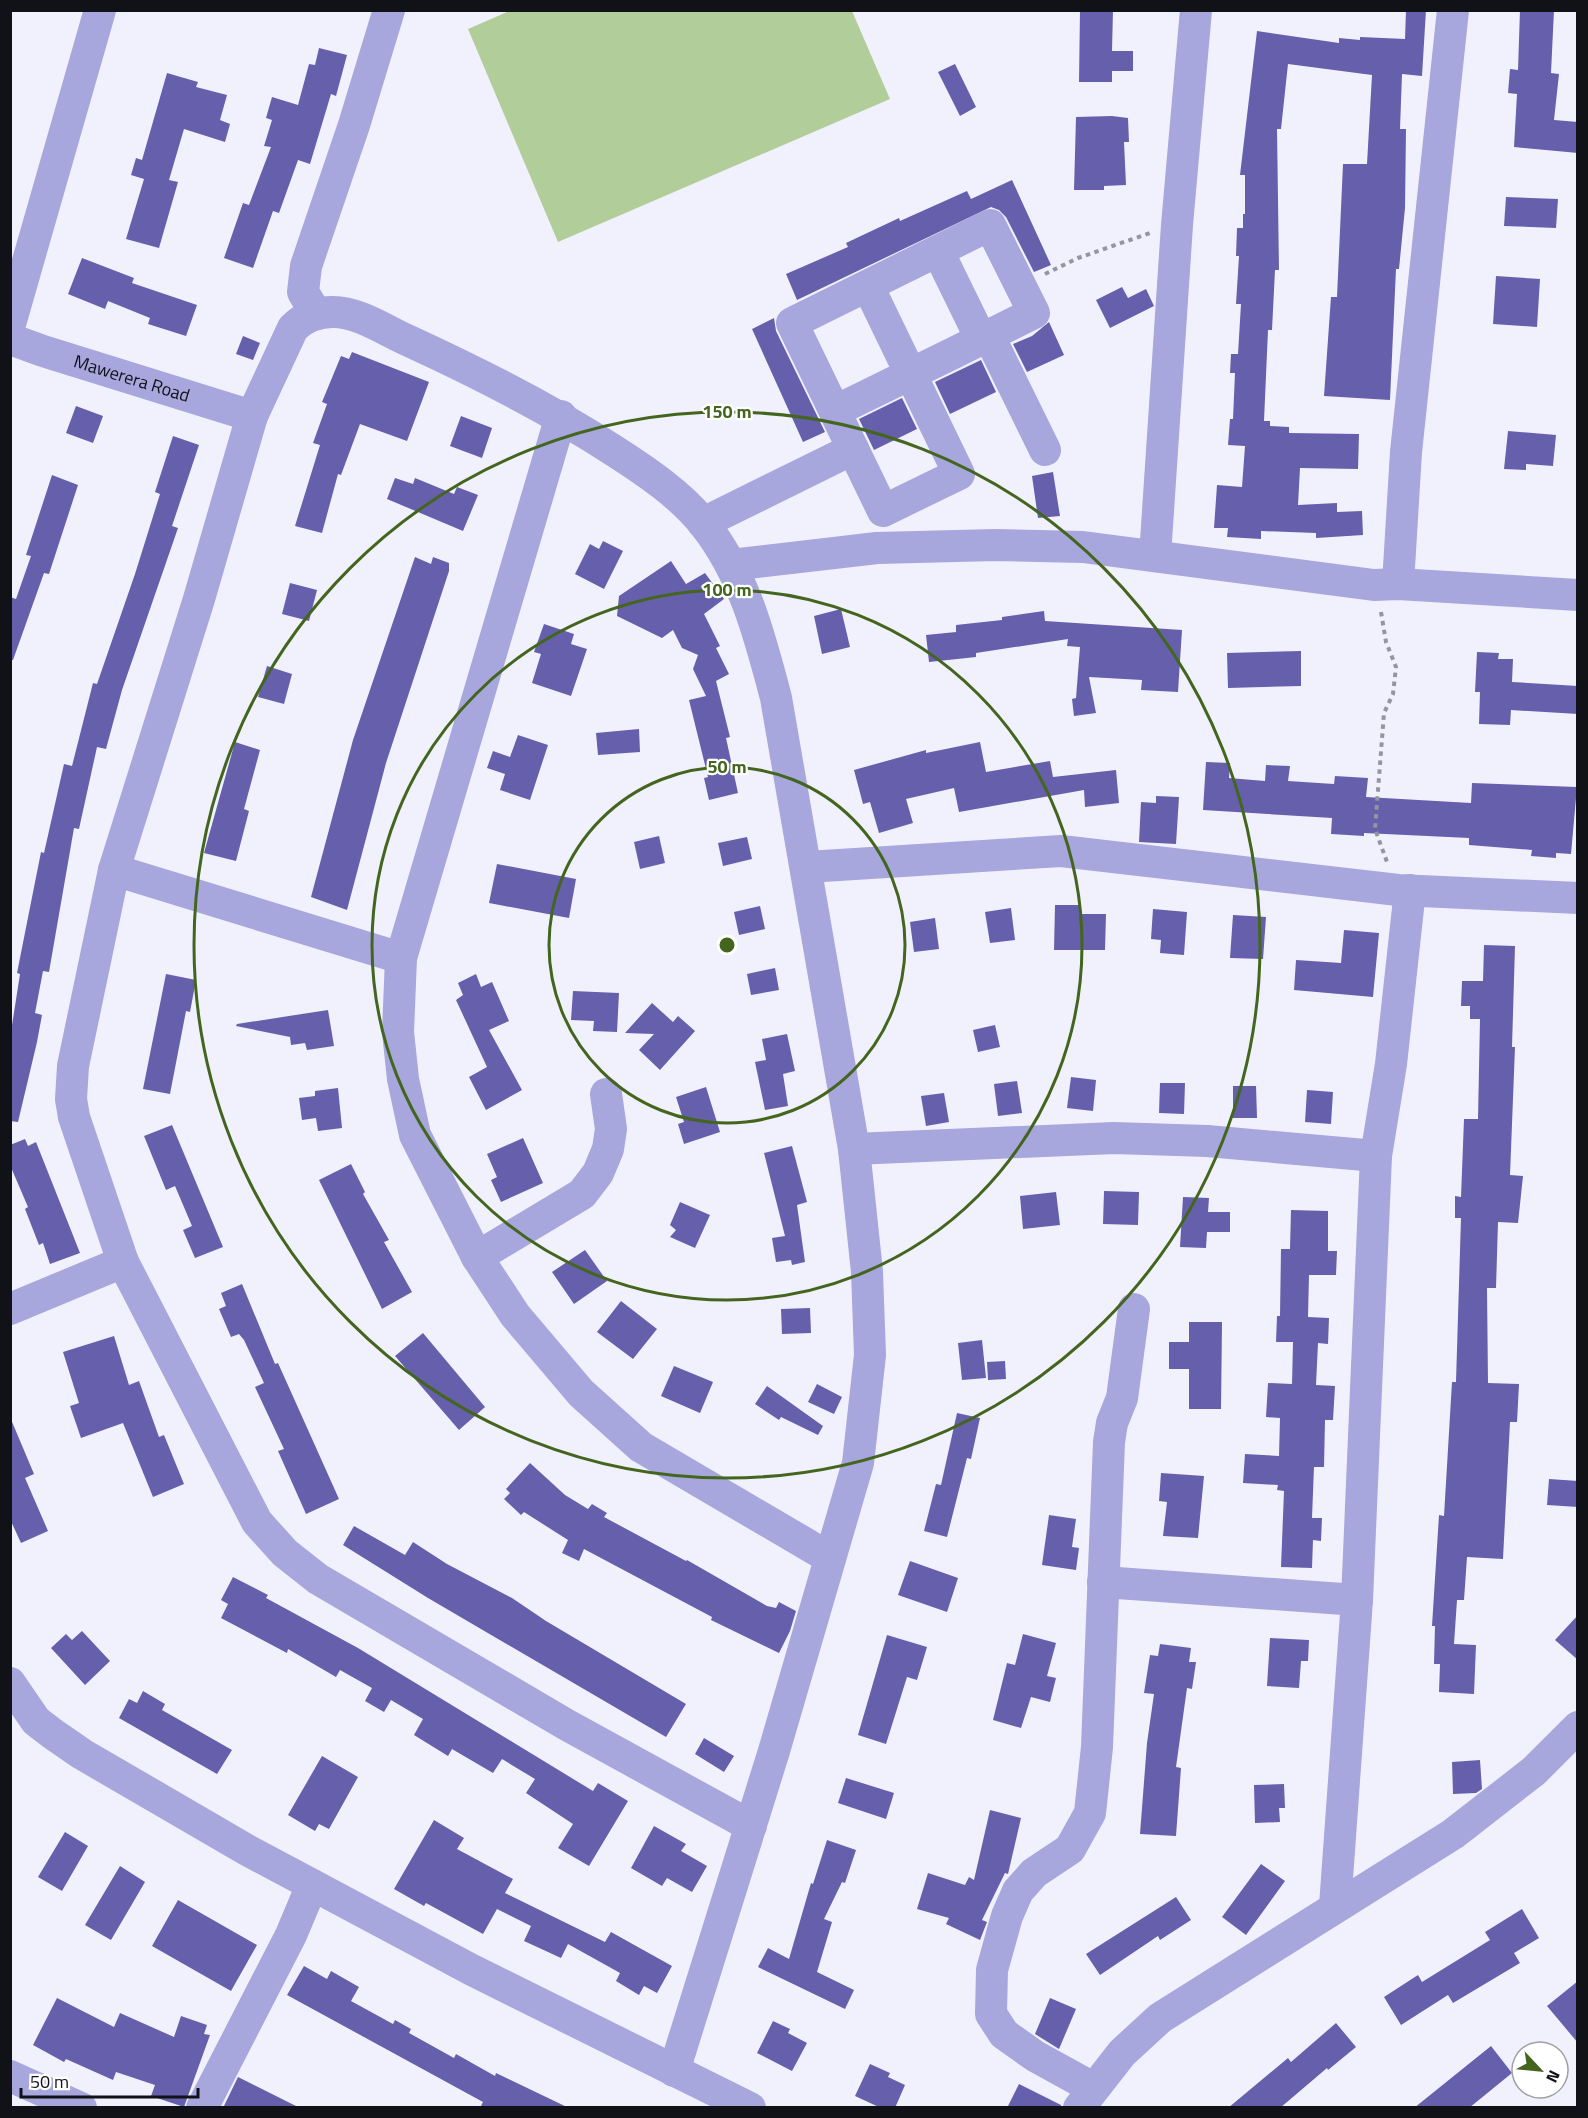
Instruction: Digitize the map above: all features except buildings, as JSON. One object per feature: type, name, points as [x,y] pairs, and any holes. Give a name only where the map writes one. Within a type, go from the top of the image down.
[{"type":"street","points":[[10,324],[100,10]]},
{"type":"street","points":[[316,314],[303,292],[306,266],[354,125],[389,10]]},
{"type":"street","points":[[1155,555],[1177,225],[1196,10]]},
{"type":"street","points":[[1386,585],[1406,452],[1453,10]]},
{"type":"street","points":[[835,411],[911,374],[985,338],[1034,313],[990,225],[792,323],[883,511],[959,474],[911,374],[868,286]]},
{"type":"street","points":[[938,251],[1045,450]]},
{"type":"street","points":[[674,2071],[751,1826],[858,1463],[870,1355],[867,1272],[854,1149],[776,698],[757,627],[731,565],[703,523],[650,475],[561,416],[468,368],[355,316],[334,312],[316,314],[303,318],[292,328],[252,416],[199,599],[114,870],[80,1032],[71,1099],[81,1141],[123,1262],[257,1522],[285,1553],[318,1579],[567,1725],[751,1826]]},
{"type":"street","name":"Mawerera Road","points":[[10,339],[252,416]]},
{"type":"street","points":[[561,416],[401,958],[398,1032],[403,1079],[415,1135],[477,1257],[515,1315],[581,1393],[640,1447],[830,1558]]},
{"type":"street","points":[[703,523],[853,449]]},
{"type":"street","points":[[731,565],[877,548],[996,544],[1083,547],[1386,585],[1578,594]]},
{"type":"street","points":[[807,867],[1061,851],[1404,890],[1578,898]]},
{"type":"street","points":[[114,870],[401,958]]},
{"type":"street","points":[[1335,1906],[1357,1600],[1376,1156],[1391,1064],[1404,890]]},
{"type":"street","points":[[477,1257],[582,1194],[598,1173],[608,1149],[611,1129],[606,1094]]},
{"type":"street","points":[[854,1149],[1114,1138],[1207,1141],[1376,1156]]},
{"type":"street","points":[[10,1310],[123,1262]]},
{"type":"street","points":[[1134,1309],[1122,1398],[1112,1423],[1109,1442],[1097,1747],[1090,1813],[1070,1849],[1034,1873],[1018,1891],[1007,1916],[992,1970],[991,2014],[1004,2034],[1086,2098],[1122,2053],[1161,2018],[1335,1906],[1453,1834],[1534,1771],[1578,1727]]},
{"type":"street","points":[[1103,1582],[1357,1600]]},
{"type":"street","points":[[10,1683],[36,1721],[82,1754],[312,1885],[750,2108]]},
{"type":"street","points":[[202,2108],[291,1935],[312,1885]]},
{"type":"street","points":[[10,2076],[81,2108]]},
{"type":"path","points":[[1021,287],[1078,258],[1177,225]]},
{"type":"path","points":[[1386,585],[1386,642],[1396,667],[1393,694],[1384,713],[1376,829],[1404,890]]},
{"type":"green space","points":[[512,10],[852,11],[890,99],[558,242],[468,29]]}]
